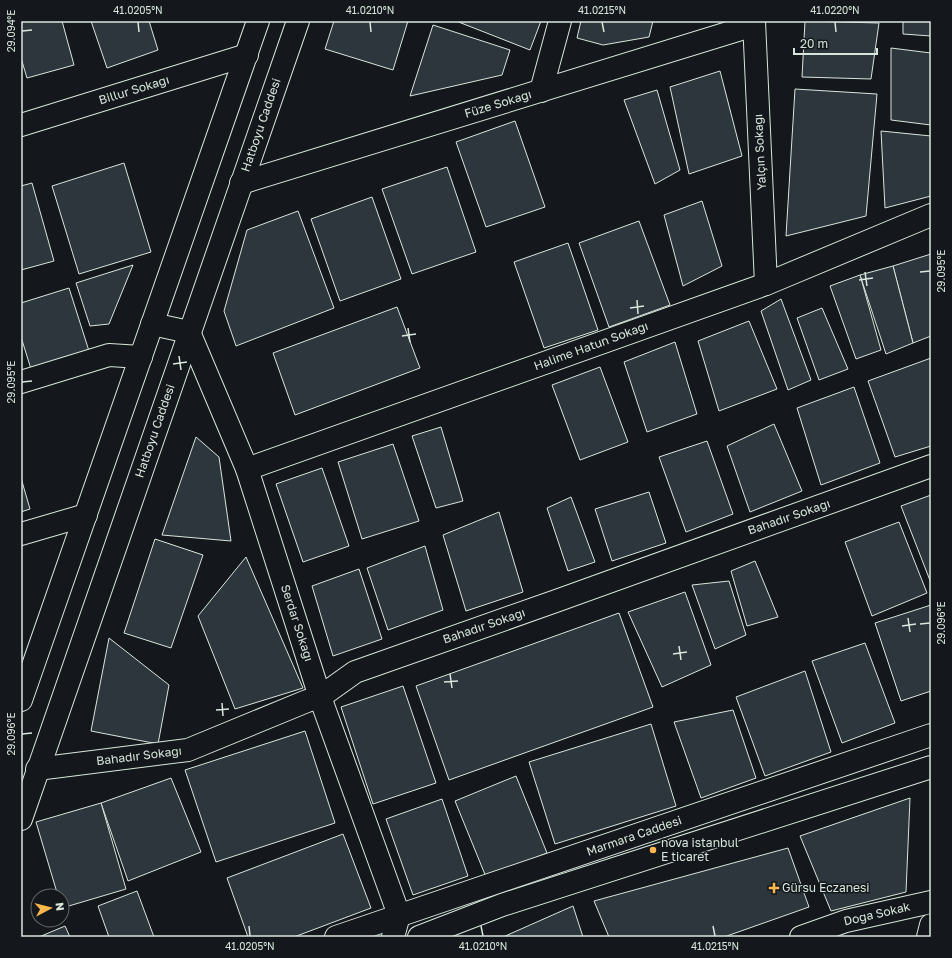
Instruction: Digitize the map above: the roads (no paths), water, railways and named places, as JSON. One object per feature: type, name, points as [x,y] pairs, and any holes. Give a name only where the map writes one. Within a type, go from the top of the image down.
[{"type":"street","points":[[21,700],[258,21]]},
{"type":"street","name":"Hatboyu Caddesi","points":[[21,819],[29,772],[189,332],[298,21]]},
{"type":"street","points":[[541,91],[560,21]]},
{"type":"street","name":"Füze Sokağı","points":[[241,182],[541,91],[754,23]]},
{"type":"street","name":"Yalçın Sokağı","points":[[754,23],[766,284]]},
{"type":"street","name":"Billur Sokağı","points":[[21,124],[247,55]]},
{"type":"street","name":"Halime Hatun Sokağı","points":[[247,469],[766,284],[931,214]]},
{"type":"street","points":[[152,324],[189,332]]},
{"type":"street","name":"Serdar Sokağı","points":[[189,332],[247,469],[320,697],[399,915]]},
{"type":"street","points":[[21,382],[109,355],[141,357]]},
{"type":"street","name":"Bahadır Sokağı","points":[[29,772],[188,750],[320,697],[355,672],[931,466]]},
{"type":"street","points":[[21,534],[86,515]]},
{"type":"street","name":"Marmara Caddesi","points":[[336,937],[931,735]]},
{"type":"street","name":"Marmara Caddesi","points":[[419,937],[502,905],[931,767]]},
{"type":"street","name":"Doğa Sokak","points":[[801,937],[846,921],[931,902]]},
{"type":"street","points":[[393,937],[399,915]]},
{"type":"street","points":[[928,937],[931,925]]},
{"type":"place","name":"nova istanbul E ticaret","points":[[653,850]]},
{"type":"place","name":"Gürsu Eczanesi","points":[[774,888]]}]
